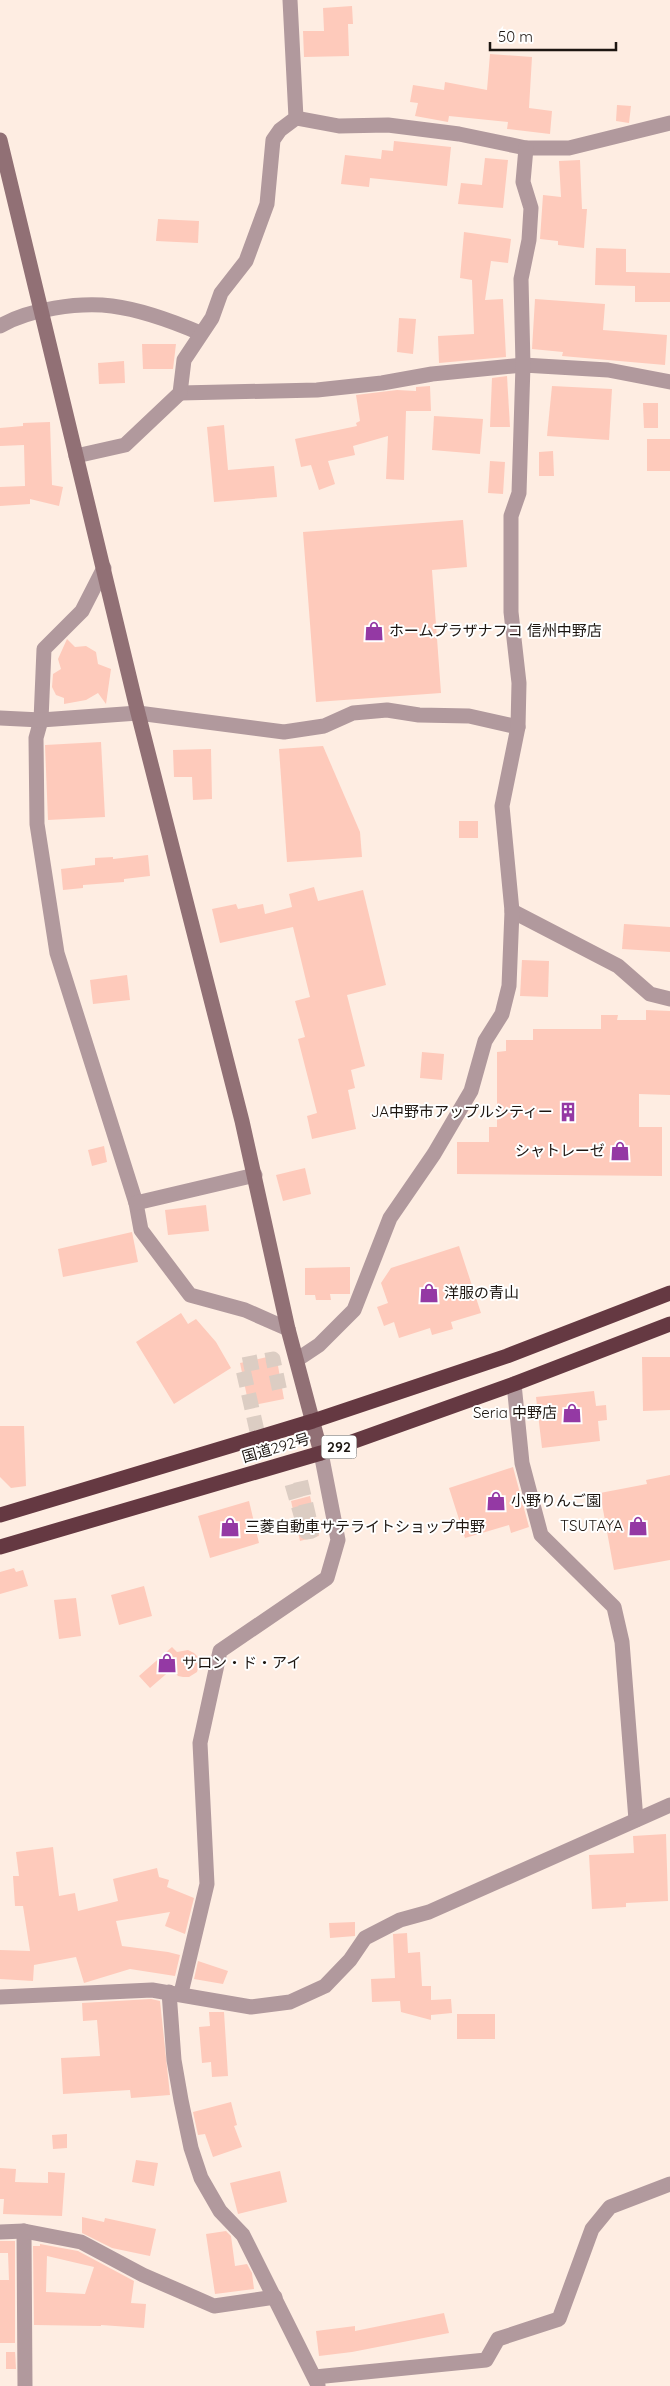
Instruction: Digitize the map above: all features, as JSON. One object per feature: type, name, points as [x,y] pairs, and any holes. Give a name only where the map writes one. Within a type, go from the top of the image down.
[{"type":"highway","name":"国道292号","points":[[0,1515],[313,1421],[507,1356],[670,1293]]},
{"type":"highway","name":"国道292号","points":[[0,1547],[321,1453],[514,1384],[670,1324]]},
{"type":"street","points":[[290,0],[296,118]]},
{"type":"street","points":[[76,456],[125,445],[180,393],[184,360],[200,333],[212,318],[221,293],[246,261],[267,204],[273,140],[280,130],[296,118],[339,126],[388,125],[459,134],[526,148],[569,148],[670,124]]},
{"type":"street","points":[[0,140],[138,713],[254,1175],[288,1329],[298,1360],[321,1453],[338,1540],[327,1578],[220,1651],[200,1743],[208,1884],[175,1992],[174,2060],[191,2148],[201,2178],[220,2211],[243,2235],[317,2381],[486,2360],[498,2339],[559,2319],[592,2229],[610,2207],[670,2184]]},
{"type":"street","points":[[298,1360],[320,1345],[354,1310],[390,1218],[434,1154],[471,1091],[485,1041],[502,1014],[509,986],[512,911],[502,806],[518,727],[519,683],[511,612],[511,516],[519,493],[523,365],[521,279],[529,240],[531,208],[523,182],[526,148]]},
{"type":"street","points":[[0,326],[42,310],[111,306],[163,318],[200,333]]},
{"type":"street","points":[[180,393],[317,390],[382,383],[432,374],[523,365],[608,370],[670,382]]},
{"type":"street","points":[[104,568],[82,611],[44,649],[41,720],[36,738],[37,824],[57,953],[136,1203],[141,1230],[190,1295],[244,1310],[288,1329]]},
{"type":"street","points":[[0,718],[41,720],[138,713],[284,732],[324,726],[353,713],[387,710],[419,715],[470,716],[518,727]]},
{"type":"street","points":[[512,911],[618,966],[650,994],[670,999]]},
{"type":"street","points":[[136,1203],[254,1175]]},
{"type":"street","points":[[514,1384],[522,1463],[541,1535],[614,1607],[622,1642],[636,1820]]},
{"type":"street","points":[[0,1997],[152,1990],[175,1992],[251,2007],[290,2002],[325,1986],[350,1960],[364,1938],[400,1920],[429,1912],[670,1805]]},
{"type":"street","points":[[0,2232],[24,2231],[81,2242],[143,2275],[214,2306],[275,2296]]},
{"type":"street","points":[[24,2231],[25,2386]]},
{"type":"building","points":[[352,6],[353,24],[348,24],[349,56],[304,57],[303,31],[324,31],[323,8]]},
{"type":"building","points":[[490,54],[532,57],[529,108],[552,111],[550,134],[507,129],[508,122],[449,116],[448,122],[415,116],[418,103],[410,102],[413,85],[444,90],[445,82],[487,90]]},
{"type":"building","points":[[617,105],[631,106],[629,123],[616,121]]},
{"type":"building","points":[[394,141],[451,147],[447,186],[370,178],[369,187],[341,184],[345,155],[381,159],[382,150],[393,151]]},
{"type":"building","points":[[485,158],[508,160],[503,208],[458,204],[461,183],[482,185]]},
{"type":"building","points":[[580,160],[582,209],[587,209],[584,248],[558,245],[558,241],[540,239],[543,195],[561,197],[559,161]]},
{"type":"building","points":[[158,219],[199,221],[198,243],[156,241]]},
{"type":"building","points":[[464,232],[511,239],[508,263],[491,261],[485,300],[503,299],[506,357],[439,363],[438,336],[474,334],[472,280],[460,278]]},
{"type":"building","points":[[596,248],[626,249],[626,272],[670,273],[670,302],[635,302],[635,286],[595,285]]},
{"type":"building","points":[[535,299],[605,304],[603,330],[667,335],[665,365],[562,356],[563,352],[532,349]]},
{"type":"building","points":[[399,318],[416,319],[413,354],[397,352]]},
{"type":"building","points":[[142,344],[176,344],[173,369],[143,369]]},
{"type":"building","points":[[124,361],[125,383],[99,384],[98,363]]},
{"type":"building","points":[[507,376],[510,427],[490,427],[492,378]]},
{"type":"building","points":[[430,386],[431,411],[406,411],[404,480],[386,479],[388,436],[353,446],[355,455],[328,461],[335,484],[319,490],[311,465],[301,467],[295,439],[357,426],[356,423],[360,421],[356,395],[397,390],[416,391],[416,387]]},
{"type":"building","points":[[552,386],[612,389],[609,440],[547,436]]},
{"type":"building","points":[[643,403],[658,403],[658,428],[644,428]]},
{"type":"building","points":[[434,416],[483,419],[480,454],[432,450]]},
{"type":"building","points":[[50,422],[52,485],[63,487],[59,506],[30,499],[30,504],[0,506],[0,487],[25,486],[24,445],[0,446],[0,428],[23,426],[23,423]]},
{"type":"building","points":[[224,425],[228,470],[274,466],[277,497],[214,502],[207,427]]},
{"type":"building","points":[[647,439],[670,439],[670,471],[647,471]]},
{"type":"building","points":[[553,451],[554,476],[539,476],[539,452]]},
{"type":"building","points":[[490,461],[505,462],[503,494],[488,493]]},
{"type":"building","name":"ホームプラザナフコ 信州中野店","points":[[463,520],[467,567],[432,570],[441,693],[316,702],[303,532]]},
{"type":"building","points":[[67,639],[75,647],[86,646],[96,652],[98,664],[111,669],[106,704],[98,693],[86,700],[64,704],[64,698],[56,695],[52,687],[53,674],[61,669],[58,659]]},
{"type":"building","points":[[101,742],[105,817],[48,820],[45,745]]},
{"type":"building","points":[[323,746],[360,832],[362,857],[287,862],[279,749]]},
{"type":"building","points":[[211,749],[212,799],[193,800],[192,777],[174,777],[173,750]]},
{"type":"building","points":[[459,821],[478,821],[478,838],[459,838]]},
{"type":"building","points":[[148,855],[150,876],[124,879],[124,882],[83,885],[83,888],[63,890],[61,869],[95,865],[95,858],[113,857],[113,859]]},
{"type":"building","points":[[314,887],[318,901],[363,890],[386,985],[347,995],[365,1066],[351,1070],[355,1088],[348,1090],[356,1129],[312,1139],[307,1116],[317,1113],[298,1039],[305,1037],[295,1001],[310,997],[293,927],[220,943],[212,909],[236,904],[238,909],[263,904],[265,914],[292,907],[289,894]]},
{"type":"building","points":[[624,924],[670,927],[670,952],[622,949]]},
{"type":"building","points":[[522,960],[549,961],[548,997],[520,996]]},
{"type":"building","points":[[127,975],[130,1000],[93,1004],[90,980]]},
{"type":"building","name":"JA中野市アップルシティー","points":[[646,1010],[670,1011],[670,1095],[639,1094],[639,1127],[662,1127],[662,1176],[457,1174],[457,1142],[489,1142],[489,1127],[497,1127],[497,1052],[506,1051],[506,1040],[533,1040],[533,1029],[601,1029],[601,1015],[618,1015],[617,1020],[646,1020]]},
{"type":"building","points":[[422,1052],[444,1054],[442,1080],[420,1078]]},
{"type":"building","points":[[104,1146],[107,1162],[92,1166],[88,1150]]},
{"type":"building","points":[[305,1168],[311,1194],[283,1201],[276,1175]]},
{"type":"building","points":[[206,1205],[209,1231],[168,1235],[165,1210]]},
{"type":"building","points":[[132,1232],[138,1262],[63,1277],[58,1249]]},
{"type":"building","name":"洋服の青山","points":[[459,1246],[481,1313],[451,1322],[453,1329],[432,1335],[430,1328],[399,1338],[394,1322],[384,1326],[377,1307],[388,1303],[381,1283],[391,1268]]},
{"type":"building","points":[[350,1267],[350,1294],[330,1294],[331,1300],[316,1300],[315,1295],[305,1295],[305,1268]]},
{"type":"building","points":[[181,1313],[188,1324],[196,1319],[216,1342],[231,1368],[174,1404],[136,1342]]},
{"type":"building","points":[[276,1355],[284,1399],[249,1406],[240,1363]]},
{"type":"building","points":[[642,1357],[670,1357],[670,1410],[643,1411]]},
{"type":"building","name":"Seria 中野店","points":[[594,1391],[596,1406],[606,1405],[607,1420],[598,1421],[600,1441],[542,1448],[536,1397]]},
{"type":"building","points":[[0,1426],[24,1426],[26,1486],[11,1488],[0,1477]]},
{"type":"building","points":[[513,1467],[529,1527],[511,1533],[509,1525],[465,1538],[449,1488]]},
{"type":"building","name":"TSUTAYA","points":[[670,1475],[670,1560],[614,1570],[600,1493],[647,1484],[646,1480]]},
{"type":"building","points":[[310,1496],[319,1536],[300,1541],[291,1501]]},
{"type":"building","name":"三菱自動車サテライトショップ中野","points":[[249,1501],[259,1543],[210,1558],[198,1516]]},
{"type":"building","points":[[14,1568],[16,1572],[23,1570],[28,1586],[0,1594],[0,1572]]},
{"type":"building","points":[[144,1586],[152,1616],[119,1625],[111,1595]]},
{"type":"building","points":[[76,1598],[81,1636],[59,1639],[54,1600]]},
{"type":"building","points":[[172,1647],[177,1652],[188,1650],[198,1657],[199,1665],[197,1672],[189,1677],[183,1677],[178,1676],[172,1669],[150,1688],[139,1676]]},
{"type":"building","points":[[666,1834],[668,1901],[626,1903],[626,1907],[592,1909],[589,1855],[634,1853],[633,1836]]},
{"type":"building","points":[[53,1847],[59,1896],[75,1893],[78,1911],[118,1901],[113,1879],[157,1868],[159,1877],[169,1880],[167,1887],[194,1898],[185,1934],[165,1926],[170,1912],[116,1921],[122,1946],[180,1955],[175,1976],[130,1969],[84,1983],[76,1957],[34,1965],[33,1981],[0,1979],[0,1950],[30,1951],[23,1906],[15,1906],[13,1876],[19,1876],[16,1852]]},
{"type":"building","points":[[355,1922],[355,1936],[330,1938],[329,1923]]},
{"type":"building","points":[[407,1933],[408,1953],[420,1952],[422,1986],[431,1986],[431,2000],[451,1999],[452,2013],[431,2015],[431,2020],[401,2012],[400,2001],[372,2002],[371,1979],[395,1978],[393,1934]]},
{"type":"building","points":[[198,1961],[228,1971],[223,1984],[194,1979]]},
{"type":"building","points":[[151,1999],[160,2001],[170,2095],[131,2098],[130,2090],[63,2094],[61,2058],[100,2056],[97,2020],[83,2021],[82,2003]]},
{"type":"building","points":[[209,2012],[224,2012],[228,2076],[212,2077],[211,2062],[202,2063],[199,2027],[210,2026]]},
{"type":"building","points":[[457,2014],[495,2014],[495,2039],[457,2039]]},
{"type":"building","points":[[231,2102],[237,2125],[234,2126],[242,2147],[213,2157],[205,2134],[198,2135],[193,2112]]},
{"type":"building","points":[[67,2134],[67,2148],[53,2149],[52,2135]]},
{"type":"building","points":[[136,2160],[158,2163],[154,2186],[132,2182]]},
{"type":"building","points":[[0,2168],[16,2169],[15,2182],[48,2183],[48,2172],[65,2173],[62,2216],[3,2214],[4,2199],[0,2199]]},
{"type":"building","points":[[280,2171],[287,2202],[238,2214],[230,2183]]},
{"type":"building","points":[[82,2217],[104,2222],[105,2218],[156,2229],[150,2256],[112,2248],[82,2233]]},
{"type":"building","points":[[226,2231],[231,2236],[235,2266],[247,2264],[252,2273],[254,2289],[215,2294],[206,2234]]},
{"type":"building","points":[[0,2241],[15,2241],[15,2343],[0,2343],[0,2280],[9,2280],[8,2253],[0,2253]]},
{"type":"building","points":[[40,2244],[78,2251],[134,2281],[131,2303],[146,2304],[144,2328],[101,2325],[34,2325],[33,2246],[40,2246]],"holes":[[[47,2256],[94,2267],[85,2294],[46,2292]]]},
{"type":"building","points":[[444,2313],[449,2333],[352,2352],[319,2356],[316,2331],[355,2326],[355,2331]]},
{"type":"building","points":[[6,2352],[15,2352],[16,2369],[6,2369]]},
{"type":"tunnel","points":[[257,1431],[242,1365],[273,1359],[280,1392]]},
{"type":"tunnel","points":[[292,1484],[306,1532],[312,1531],[300,1479]]},
{"type":"place","name":"ホームプラザナフコ 信州中野店","points":[[374,631]]},
{"type":"place","name":"JA中野市アップルシティー","points":[[568,1112]]},
{"type":"place","name":"シャトレーゼ","points":[[620,1151]]},
{"type":"place","name":"洋服の青山","points":[[429,1293]]},
{"type":"place","name":"Seria 中野店","points":[[572,1413]]},
{"type":"place","name":"小野りんご園","points":[[496,1501]]},
{"type":"place","name":"TSUTAYA","points":[[638,1526]]},
{"type":"place","name":"三菱自動車サテライトショップ中野","points":[[230,1527]]},
{"type":"place","name":"サロン・ド・アイ","points":[[167,1663]]}]
